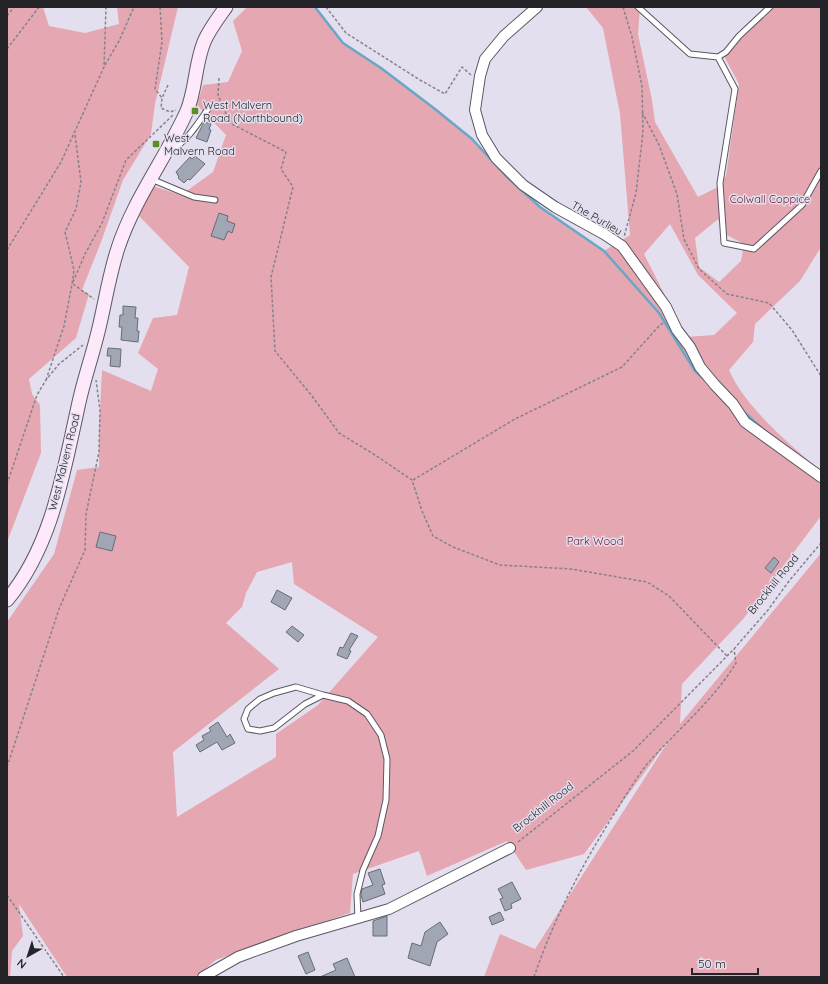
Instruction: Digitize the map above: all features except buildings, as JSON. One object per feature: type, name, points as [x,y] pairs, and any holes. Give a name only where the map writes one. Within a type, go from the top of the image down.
[{"type":"main road","name":"West Malvern Road","points":[[7,600],[33,563],[48,527],[62,477],[79,399],[98,333],[112,266],[123,234],[142,192],[165,154],[190,103],[197,67],[217,19],[226,7]]},
{"type":"street","name":"The Purlieu","points":[[538,7],[504,36],[485,59],[479,81],[475,110],[482,135],[496,158],[523,185],[548,203],[604,234],[622,246],[666,307],[677,330],[690,347],[700,367],[714,385],[733,404],[745,422],[821,477]]},
{"type":"street","name":"Brockhill Road","points":[[203,977],[238,957],[296,936],[389,910],[510,848]]},
{"type":"lane","points":[[638,7],[690,54],[718,57],[726,52],[739,36],[770,7]]},
{"type":"lane","points":[[718,57],[735,89],[720,183],[724,243],[754,249],[802,205],[821,171]]},
{"type":"lane","points":[[165,154],[182,143],[208,109]]},
{"type":"lane","points":[[150,179],[194,197],[215,200]]},
{"type":"lane","points":[[323,695],[305,704],[274,728],[260,731],[248,729],[244,719],[248,709],[260,699],[296,686],[348,701],[367,714],[381,735],[387,759],[386,800],[378,836],[363,870],[357,894],[358,918]]},
{"type":"path","points":[[7,16],[14,7]]},
{"type":"path","points":[[7,50],[38,7]]},
{"type":"path","points":[[104,67],[106,7]]},
{"type":"path","points":[[7,250],[62,162],[104,67],[119,41],[134,7]]},
{"type":"path","points":[[160,7],[162,42],[156,89],[162,98]]},
{"type":"path","points":[[326,7],[346,33],[445,94],[462,68],[479,81]]},
{"type":"path","points":[[622,7],[632,38],[642,86],[643,132],[636,193],[622,246]]},
{"type":"path","points":[[219,78],[218,95],[230,123],[286,152],[280,169],[293,187],[271,277],[275,351],[312,396],[339,433],[412,480],[422,511],[433,536],[453,547],[500,565],[571,569],[647,582],[670,596],[726,656]]},
{"type":"path","points":[[72,284],[85,254],[102,223],[126,160],[179,109],[170,112],[161,108],[162,98],[168,85]]},
{"type":"path","points":[[642,112],[661,152],[676,194],[684,239],[699,269],[727,294],[769,303],[792,330],[821,376]]},
{"type":"path","points":[[46,380],[64,326],[74,270],[65,232],[76,209],[81,182],[74,133]]},
{"type":"path","points":[[72,284],[104,306]]},
{"type":"path","points":[[412,480],[515,419],[622,367],[659,326],[671,318]]},
{"type":"path","points":[[7,484],[37,395],[46,380],[59,364],[98,333]]},
{"type":"path","points":[[7,766],[59,609],[85,550],[86,514],[99,452],[100,410],[96,376]]},
{"type":"path","name":"Brockhill Road","points":[[510,848],[633,751],[734,649],[768,610],[821,543]]},
{"type":"path","points":[[534,977],[568,893],[586,859],[647,765],[729,675],[736,663],[734,649]]},
{"type":"path","points":[[7,895],[64,977]]},
{"type":"green space","points":[[7,7],[43,7],[49,26],[85,33],[119,24],[117,7],[178,7],[155,104],[151,134],[123,180],[82,290],[89,294],[76,338],[29,379],[32,394],[40,405],[41,453],[7,542]]},
{"type":"green space","points":[[247,7],[315,7],[343,43],[381,68],[435,109],[472,139],[506,176],[540,207],[604,251],[630,235],[620,114],[603,28],[586,7],[640,7],[638,34],[652,100],[655,122],[698,197],[716,188],[726,176],[739,84],[724,56],[773,7],[821,7],[821,247],[800,281],[755,324],[753,342],[729,370],[736,384],[746,398],[769,425],[821,471],[821,516],[744,618],[682,684],[680,724],[821,553],[821,977],[484,977],[500,934],[535,949],[673,734],[584,854],[526,870],[507,841],[427,876],[419,851],[353,874],[350,913],[216,960],[195,977],[67,977],[19,904],[23,936],[12,951],[10,977],[7,977],[7,622],[54,554],[77,470],[99,467],[102,370],[151,391],[158,369],[138,353],[153,318],[177,315],[189,267],[139,216],[153,186],[181,195],[213,172],[226,135],[197,105],[203,85],[228,82],[242,51],[233,21]],"holes":[[[717,220],[725,221],[727,235],[744,244],[741,261],[719,282],[699,267],[695,238]],[[670,224],[698,275],[737,313],[714,335],[686,337],[644,254]],[[292,562],[294,584],[378,637],[318,705],[276,734],[276,757],[177,817],[173,752],[279,669],[226,623],[242,607],[246,593],[257,572]]]},
{"type":"waterway","points":[[315,7],[343,43],[381,68],[435,109],[472,139],[506,176],[540,207],[604,251],[659,313],[695,371],[704,379]]},
{"type":"waterway","points":[[745,413],[765,431]]},
{"type":"place","name":"West Malvern Road (Northbound)","points":[[195,111]]},
{"type":"place","name":"West Malvern Road","points":[[156,144]]},
{"type":"park label","name":"Colwall Coppice","points":[[770,199]]},
{"type":"park label","name":"Park Wood","points":[[595,541]]}]
